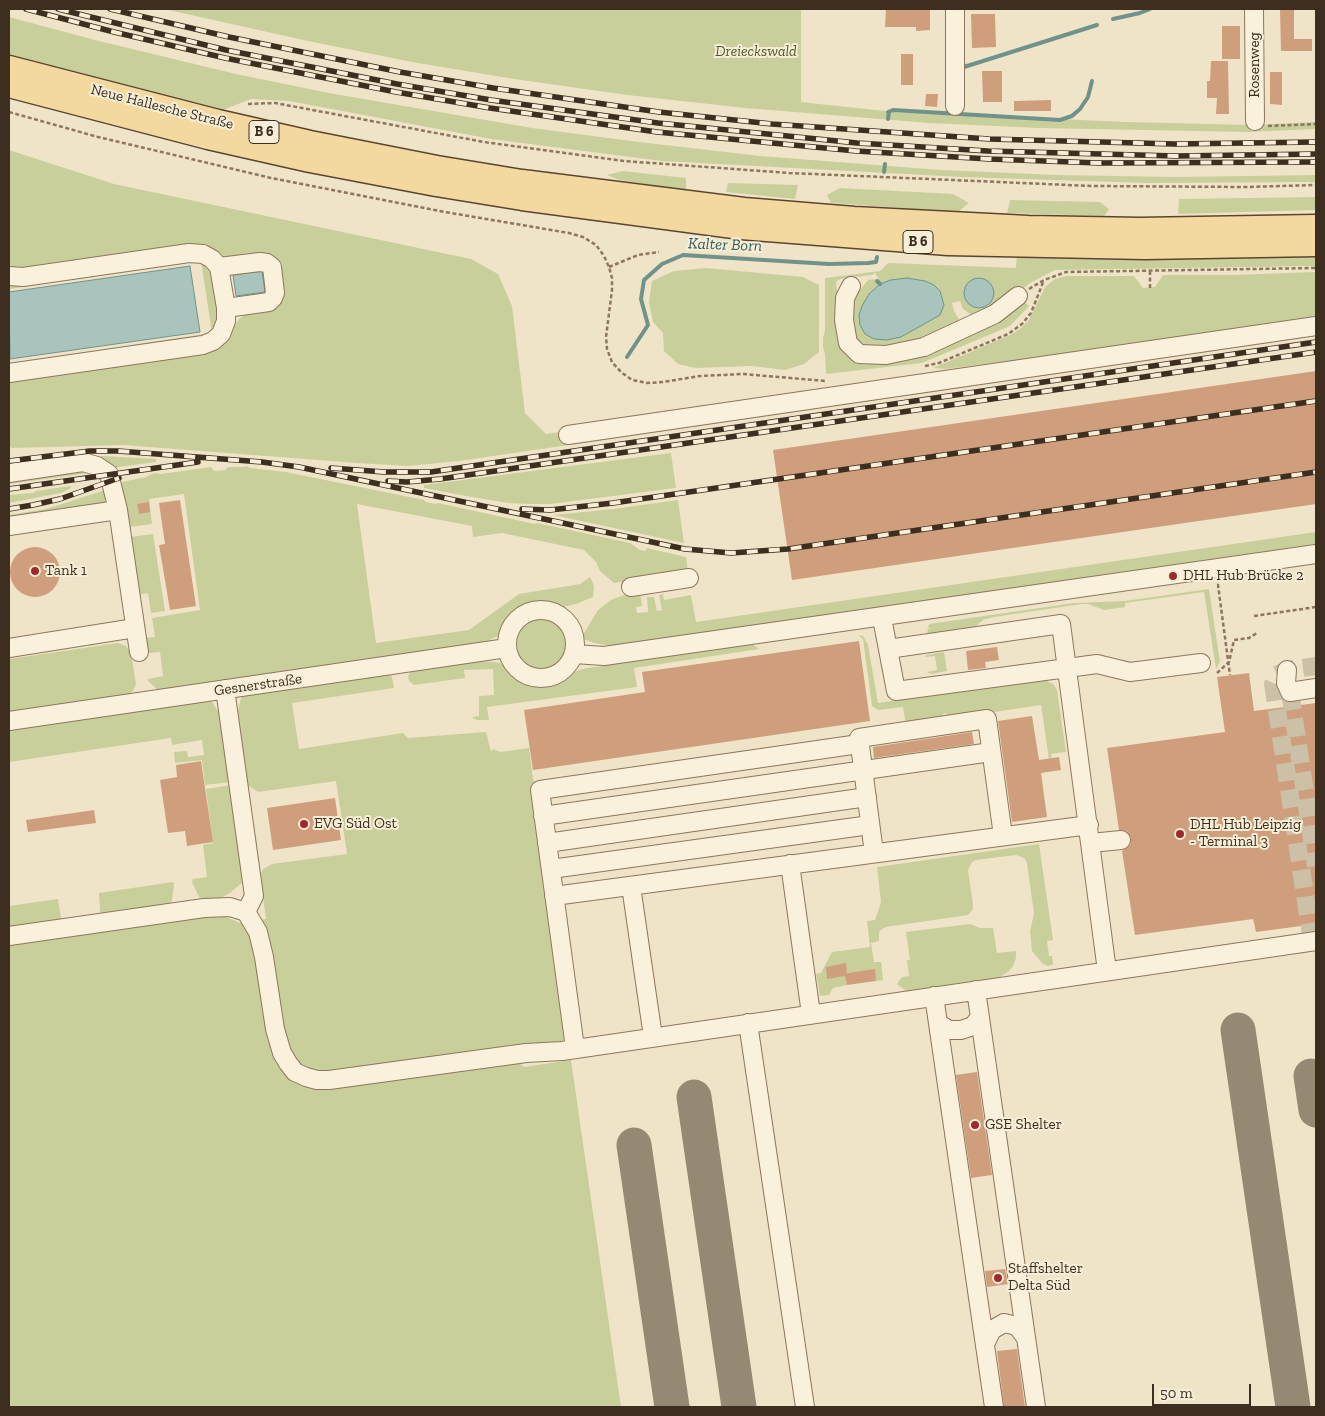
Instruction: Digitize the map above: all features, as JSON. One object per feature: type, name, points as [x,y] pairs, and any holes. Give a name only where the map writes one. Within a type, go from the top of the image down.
[{"type":"main road","name":"Neue Hallesche Straße","points":[[9,67],[209,119],[310,142],[437,167],[522,190]]},
{"type":"main road","name":"Neue Hallesche Straße","points":[[9,86],[208,138],[310,161],[436,185],[522,190]]},
{"type":"main road","name":"B 6","points":[[522,190],[948,224],[1140,230],[1316,226]]},
{"type":"main road","name":"B 6","points":[[522,190],[742,228],[948,244],[1145,248],[1316,245]]},
{"type":"street","points":[[955,9],[956,106]]},
{"type":"street","name":"Rosenweg","points":[[1254,9],[1255,122]]},
{"type":"street","points":[[9,276],[23,277],[189,253],[203,254],[212,259],[219,267],[226,308],[226,321],[221,334],[213,341],[202,345],[9,373]]},
{"type":"street","points":[[219,267],[260,262],[267,263],[272,267],[275,294],[270,302],[226,308]]},
{"type":"street","points":[[851,286],[845,298],[844,320],[848,343],[860,354],[886,355],[924,347],[995,314],[1018,296]]},
{"type":"street","points":[[568,435],[1316,326]]},
{"type":"street","points":[[9,473],[83,462],[97,466],[109,474],[118,510],[139,652]]},
{"type":"street","points":[[9,526],[118,510]]},
{"type":"street","points":[[574,654],[604,656],[882,618],[1316,554]]},
{"type":"street","points":[[631,587],[689,578]]},
{"type":"street","points":[[547,610],[559,615],[571,626],[575,641],[572,660],[562,672],[551,677],[532,677],[517,669],[509,657],[507,648],[508,632],[516,620],[529,612],[547,610]]},
{"type":"street","points":[[882,618],[896,691],[1097,664],[1130,672],[1201,663]]},
{"type":"street","points":[[888,649],[1061,624],[1108,971]]},
{"type":"street","points":[[9,648],[135,628]]},
{"type":"street","name":"Gesnerstraße","points":[[9,721],[507,648]]},
{"type":"street","points":[[1287,670],[1286,683],[1290,692],[1316,688]]},
{"type":"street","points":[[225,689],[254,896],[246,912]]},
{"type":"street","points":[[575,1048],[540,790],[859,741],[987,719],[1003,836]]},
{"type":"street","points":[[859,741],[874,853]]},
{"type":"street","points":[[543,816],[992,752]]},
{"type":"street","points":[[547,843],[867,797]]},
{"type":"street","points":[[551,869],[870,825]]},
{"type":"street","points":[[554,896],[1088,825]]},
{"type":"street","points":[[1091,843],[1121,840]]},
{"type":"street","points":[[790,864],[811,1014]]},
{"type":"street","points":[[632,886],[653,1037]]},
{"type":"street","points":[[9,936],[204,908],[230,907],[246,912],[258,932],[278,1042],[288,1064],[295,1072],[306,1078],[317,1080],[343,1080],[526,1053],[575,1048],[1316,941]]},
{"type":"street","points":[[976,990],[1036,1407]]},
{"type":"street","points":[[934,996],[994,1407]]},
{"type":"street","points":[[938,1023],[948,1030],[961,1030],[973,1026],[980,1017]]},
{"type":"street","points":[[748,1023],[805,1407]]},
{"type":"street","points":[[985,1344],[992,1330],[1004,1323],[1017,1326],[1026,1338]]},
{"type":"path","points":[[248,104],[275,103],[484,142],[624,161],[788,173],[1092,186],[1246,187],[1316,185]]},
{"type":"path","points":[[9,112],[98,137],[272,178],[445,212],[569,232],[584,237],[596,245],[604,256],[609,268],[612,284],[606,337],[607,349],[612,362],[632,380],[647,383],[663,382],[721,374],[830,381]]},
{"type":"path","points":[[1255,122],[1256,127],[1316,124]]},
{"type":"path","points":[[609,268],[638,256],[659,252]]},
{"type":"path","points":[[924,367],[939,363],[1008,334],[1022,324],[1031,313],[1044,280],[1066,272],[1316,268]]},
{"type":"path","points":[[1150,271],[1150,288]]},
{"type":"path","points":[[1254,616],[1316,607]]},
{"type":"path","points":[[1217,673],[1229,662],[1234,640],[1249,638],[1257,633]]},
{"type":"green space","name":"Dreieckswald","points":[[164,9],[801,9],[801,102],[894,112],[1126,122],[1248,125],[1316,122],[1316,129],[1248,132],[1039,128],[929,123],[745,108],[627,95],[412,62]]},
{"type":"green space","points":[[9,17],[236,74],[329,93],[532,128],[639,142],[760,156],[941,170],[1056,175],[1175,177],[1316,175],[1316,182],[1146,183],[962,177],[662,161],[491,139],[289,101],[251,99],[215,113],[9,58]]},
{"type":"green space","points":[[9,150],[114,184],[471,259],[498,274],[512,306],[525,413],[546,434],[1006,367],[1001,362],[946,369],[933,368],[1020,329],[1029,320],[1045,287],[1055,279],[1066,276],[1134,276],[1143,288],[1155,287],[1163,275],[1316,272],[1316,336],[459,461],[408,466],[123,445],[12,448],[9,446],[9,377],[204,349],[232,328],[240,318],[250,311],[270,308],[277,267],[227,257],[204,249],[22,273],[9,269]]},
{"type":"green space","points":[[623,171],[686,178],[686,190],[619,180],[607,175]]},
{"type":"green space","points":[[728,183],[798,185],[795,199],[726,192]]},
{"type":"green space","points":[[840,188],[953,194],[969,203],[958,212],[831,203],[827,195]]},
{"type":"green space","points":[[1316,197],[1316,210],[1178,214],[1179,199]]},
{"type":"green space","points":[[1010,200],[1100,202],[1109,209],[1104,216],[1007,213]]},
{"type":"green space","points":[[1316,254],[1316,266],[1055,270],[1030,283],[986,316],[970,314],[963,309],[960,301],[952,303],[959,319],[958,323],[951,330],[923,344],[885,352],[861,351],[851,341],[848,320],[852,299],[868,280],[874,279],[876,281],[879,279],[875,273],[840,279],[836,282],[844,344],[859,358],[886,358],[925,350],[998,318],[1021,299],[1029,306],[1010,326],[922,363],[826,374],[823,347],[825,331],[825,278],[880,271],[888,263],[1016,268],[1017,255],[1143,257]]},
{"type":"green space","points":[[202,260],[209,270],[218,309],[218,325],[213,334],[132,351],[131,345],[212,333],[201,261],[9,289],[9,282]]},
{"type":"green space","points":[[706,268],[803,277],[819,285],[819,352],[804,364],[785,370],[752,366],[696,368],[678,364],[664,351],[663,333],[653,322],[649,302],[652,281],[674,271]]},
{"type":"green space","points":[[671,453],[676,488],[550,504],[529,504],[508,503],[424,488],[424,485]]},
{"type":"green space","points":[[90,457],[156,459],[156,462],[112,468]]},
{"type":"green space","points":[[246,466],[286,472],[630,543],[640,550],[645,551],[647,548],[686,557],[688,571],[614,583],[600,571],[596,562],[584,550],[502,533],[473,537],[472,526],[357,504],[376,643],[469,630],[519,594],[580,584],[590,577],[594,586],[593,597],[559,608],[547,605],[528,607],[512,618],[505,630],[498,636],[481,644],[160,692],[148,679],[163,676],[160,652],[149,653],[146,651],[147,645],[144,644],[145,638],[155,637],[152,618],[200,610],[184,494],[149,499],[152,524],[129,527],[125,501],[119,487],[122,482],[146,477],[154,473],[161,474],[211,467],[214,471],[225,470],[228,467]]},
{"type":"green space","points":[[74,469],[96,472],[9,484],[9,478]]},
{"type":"green space","points":[[71,486],[71,488],[61,493],[9,503],[9,495]]},
{"type":"green space","points":[[102,491],[110,491],[107,505],[9,519],[9,515],[46,509]]},
{"type":"green space","points":[[678,500],[684,543],[553,515],[613,509]]},
{"type":"green space","points":[[1316,532],[1316,544],[612,646],[594,643],[581,638],[598,610],[611,600],[629,593],[640,592],[642,606],[636,607],[637,613],[648,612],[647,597],[654,597],[657,611],[662,610],[659,595],[663,594],[664,600],[691,595],[696,622]]},
{"type":"green space","points":[[153,534],[165,611],[151,613],[148,593],[139,595],[130,537]]},
{"type":"green space","points":[[1209,589],[1220,662],[1216,669],[1204,592],[1125,603],[1125,607],[1104,610],[1088,604],[1082,604],[994,617],[983,620],[974,628],[927,634],[928,629],[932,629],[928,628],[929,624],[1074,603],[1125,601]]},
{"type":"green space","points":[[542,619],[552,621],[560,626],[565,634],[567,644],[565,654],[560,662],[552,667],[542,669],[532,667],[524,662],[519,654],[517,644],[519,634],[524,626],[532,621]]},
{"type":"green space","points":[[858,635],[863,636],[868,645],[878,703],[1029,680],[1045,680],[1053,684],[1057,690],[1066,752],[1051,754],[1052,758],[1049,759],[1041,705],[948,719],[946,713],[943,714],[944,719],[906,725],[903,707],[878,710],[872,706],[863,639]]},
{"type":"green space","points":[[118,643],[126,646],[131,653],[136,684],[133,691],[127,696],[9,713],[9,659]]},
{"type":"green space","points":[[752,644],[759,649],[634,668],[637,687],[487,707],[489,720],[477,720],[473,717],[479,716],[479,696],[494,695],[493,669],[464,670],[465,678],[414,685],[409,681],[408,676],[411,670],[475,661],[494,662],[500,663],[520,678],[542,684],[552,683],[579,670],[588,668]]},
{"type":"green space","points":[[944,652],[947,671],[931,674],[927,672],[937,670],[935,656],[925,657],[926,655]]},
{"type":"green space","points":[[391,673],[394,688],[292,703],[299,749],[403,733],[408,738],[486,732],[491,752],[493,749],[500,752],[529,748],[568,1040],[381,1067],[517,1061],[524,1067],[571,1060],[621,1407],[9,1407],[9,944],[206,915],[224,916],[240,923],[266,919],[260,875],[263,869],[272,864],[347,854],[336,781],[258,792],[246,784],[237,715],[241,698],[252,692]]},
{"type":"green space","points":[[199,700],[212,702],[221,716],[230,782],[205,785],[202,760],[175,763],[174,752],[187,751],[188,757],[204,755],[202,740],[172,745],[171,738],[9,762],[9,728]]},
{"type":"green space","points":[[231,785],[245,880],[221,898],[205,900],[199,897],[192,882],[193,879],[207,877],[203,845],[213,843],[206,789]]},
{"type":"green space","points":[[1039,844],[1053,940],[1047,941],[1049,956],[1052,956],[1052,965],[1047,966],[1042,963],[1032,951],[1030,931],[1034,914],[1027,863],[1024,858],[1016,855],[976,860],[972,862],[968,870],[973,909],[968,915],[882,929],[879,932],[879,941],[871,943],[874,962],[881,962],[883,980],[876,981],[874,970],[845,973],[847,985],[833,988],[829,995],[820,996],[816,974],[821,973],[832,952],[870,947],[867,921],[875,920],[881,902],[877,867]]},
{"type":"green space","points":[[173,882],[172,901],[167,906],[104,915],[100,912],[99,893]]},
{"type":"green space","points":[[58,899],[61,918],[58,922],[9,929],[9,906]]},
{"type":"green space","points":[[970,924],[980,928],[993,928],[997,953],[1016,951],[1013,966],[1008,972],[1000,977],[906,991],[897,984],[902,977],[909,976],[907,960],[910,960],[906,932]]},
{"type":"water","points":[[190,266],[200,332],[10,359],[9,292]]},
{"type":"water","points":[[262,271],[265,292],[236,296],[233,275]]},
{"type":"water","points":[[907,278],[925,281],[934,285],[940,291],[944,305],[940,315],[901,337],[887,340],[874,339],[865,334],[860,325],[859,315],[869,294],[880,284],[891,280]]},
{"type":"water","points":[[979,278],[990,282],[994,293],[990,304],[979,308],[968,304],[964,293],[968,282]]},
{"type":"building","points":[[886,9],[930,9],[930,30],[916,31],[916,27],[885,27]]},
{"type":"building","points":[[1280,9],[1294,9],[1294,39],[1312,39],[1312,51],[1281,51]]},
{"type":"building","points":[[971,14],[995,14],[996,47],[972,48]]},
{"type":"building","points":[[1222,26],[1240,26],[1240,59],[1222,59]]},
{"type":"building","points":[[901,54],[913,54],[913,85],[901,85]]},
{"type":"building","points":[[1211,61],[1228,61],[1229,114],[1216,114],[1217,98],[1207,98],[1207,81],[1210,81]]},
{"type":"building","points":[[982,71],[1002,71],[1002,102],[983,102]]},
{"type":"building","points":[[1270,72],[1282,72],[1282,105],[1270,104]]},
{"type":"building","points":[[926,94],[938,94],[937,107],[925,106]]},
{"type":"building","points":[[1051,100],[1051,111],[1014,111],[1014,101]]},
{"type":"building","points":[[1316,371],[1316,504],[792,580],[773,450]]},
{"type":"building","points":[[180,500],[196,606],[170,610],[159,545],[165,544],[159,503]]},
{"type":"building","points":[[149,502],[150,512],[139,514],[137,504]]},
{"type":"building","name":"Tank 1","points":[[35,547],[49,551],[56,558],[60,572],[56,586],[49,593],[35,597],[21,593],[14,586],[10,572],[14,558],[21,551]]},
{"type":"building","points":[[859,641],[870,721],[533,770],[524,710],[645,692],[642,672]]},
{"type":"building","points":[[997,647],[999,660],[985,662],[986,668],[968,670],[966,651]]},
{"type":"building","points":[[1249,673],[1254,711],[1316,703],[1316,924],[1256,932],[1253,919],[1135,935],[1122,851],[1130,845],[1131,838],[1126,831],[1119,830],[1107,748],[1225,732],[1217,677]]},
{"type":"building","points":[[1032,716],[1039,760],[1059,757],[1061,770],[1041,773],[1047,817],[1012,822],[998,721]]},
{"type":"building","points":[[972,732],[974,744],[874,758],[873,747]]},
{"type":"building","points":[[201,761],[213,842],[187,846],[185,831],[168,833],[160,780],[177,777],[176,765]]},
{"type":"building","name":"EVG Süd Ost","points":[[335,798],[341,840],[273,850],[267,808]]},
{"type":"building","points":[[94,810],[96,823],[28,832],[26,820]]},
{"type":"building","points":[[846,963],[847,973],[875,969],[876,981],[847,985],[845,976],[827,979],[826,967]]},
{"type":"building","name":"GSE Shelter","points":[[977,1072],[992,1175],[971,1178],[956,1075]]},
{"type":"building","name":"Staffshelter Delta Süd","points":[[1005,1269],[1008,1284],[987,1287],[985,1271]]},
{"type":"building","points":[[1017,1349],[1025,1407],[1004,1407],[997,1351]]},
{"type":"waterway","name":"Kalter Born","points":[[1113,19],[1150,9]]},
{"type":"waterway","name":"Kalter Born","points":[[964,67],[1097,25]]},
{"type":"waterway","points":[[888,112],[893,110],[1060,120],[1072,116],[1080,109],[1088,97],[1092,81]]},
{"type":"waterway","name":"Kalter Born","points":[[888,119],[889,112]]},
{"type":"waterway","name":"Kalter Born","points":[[884,172],[885,164]]},
{"type":"waterway","name":"Kalter Born","points":[[627,357],[648,325],[641,299],[644,280],[662,264],[683,255],[829,264],[876,262],[877,257]]},
{"type":"waterway","name":"Kalter Born","points":[[877,281],[880,284]]},
{"type":"taxiway","points":[[1238,1030],[1293,1407]]},
{"type":"taxiway","points":[[1311,1076],[1316,1110]]},
{"type":"taxiway","points":[[694,1097],[739,1407]]},
{"type":"taxiway","points":[[634,1145],[672,1407]]},
{"type":"tunnel","points":[[1312,941],[1273,684],[1277,675],[1287,670],[1316,666]]},
{"type":"tunnel","points":[[1290,692],[1316,866]]},
{"type":"railway","points":[[26,9],[225,58],[396,92],[490,108],[657,132],[856,151],[989,159],[1099,163],[1316,162]]},
{"type":"railway","points":[[58,9],[226,50],[397,84],[491,100],[658,123],[857,143],[988,151],[1176,156],[1316,154]]},
{"type":"railway","points":[[110,9],[229,37],[400,72],[493,88],[659,112],[772,124],[989,139],[1175,144],[1316,142]]},
{"type":"railway","points":[[331,468],[384,472],[431,472],[1316,342]]},
{"type":"railway","points":[[388,481],[407,482],[440,479],[1316,352]]},
{"type":"railway","points":[[522,509],[550,510],[613,503],[1316,401]]},
{"type":"railway","points":[[9,461],[90,451],[118,451],[262,462],[299,467],[685,549],[731,553],[788,549],[1316,472]]},
{"type":"railway","points":[[9,489],[198,462]]},
{"type":"railway","points":[[9,509],[60,499],[119,478]]},
{"type":"place","name":"Tank 1","points":[[35,571]]},
{"type":"place","name":"DHL Hub Brücke 2","points":[[1173,576]]},
{"type":"place","name":"EVG Süd Ost","points":[[304,824]]},
{"type":"place","name":"DHL Hub Leipzig - Terminal 3","points":[[1180,834]]},
{"type":"place","name":"GSE Shelter","points":[[975,1125]]},
{"type":"place","name":"Staffshelter Delta Süd","points":[[998,1278]]}]
